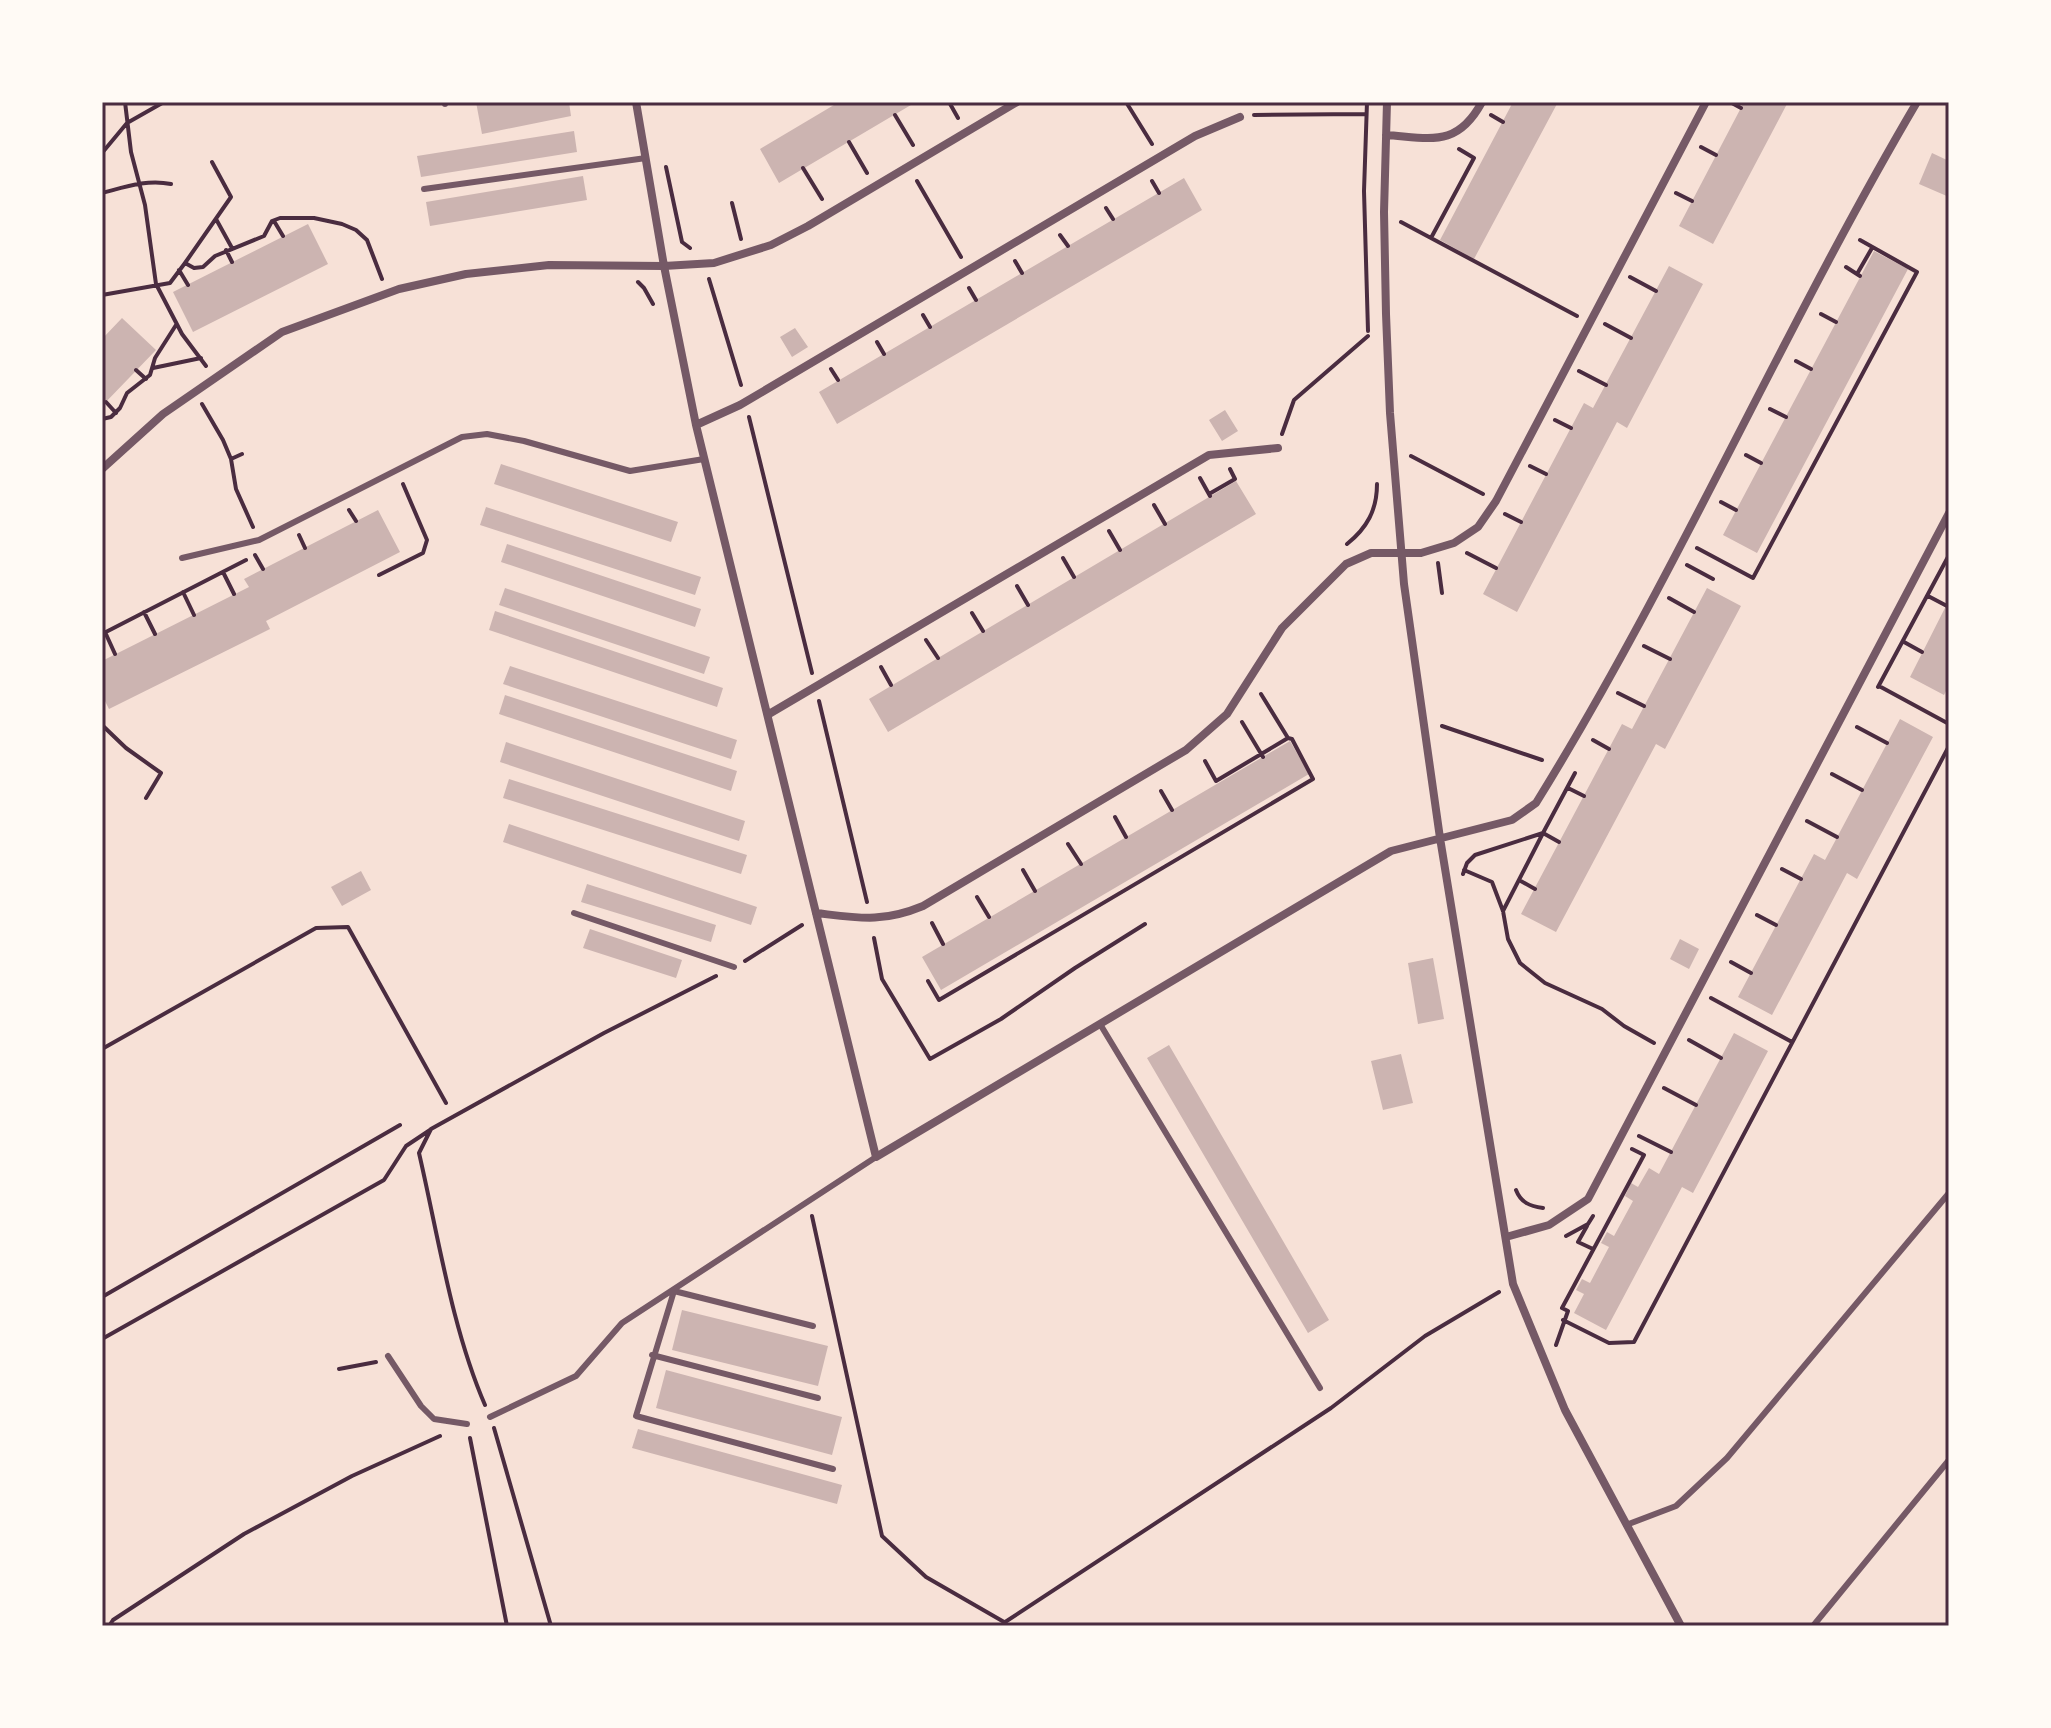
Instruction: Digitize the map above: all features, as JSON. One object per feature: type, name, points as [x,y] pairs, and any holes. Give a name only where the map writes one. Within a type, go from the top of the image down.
[{"type":"street","points":[[636,102],[664,266],[696,425],[876,1157],[1391,851],[1512,820],[1536,803],[1721,471],[1838,242],[1917,102]]},
{"type":"street","points":[[102,469],[163,414],[282,332],[399,289],[506,268],[714,263],[771,245],[808,226],[1017,102]]},
{"type":"street","points":[[1387,102],[1384,212],[1386,314],[1401,553],[1440,838],[1513,1284],[1571,1422],[1681,1626]]},
{"type":"street","points":[[1386,135],[1433,138],[1454,134],[1469,123],[1482,102]]},
{"type":"street","points":[[816,913],[871,919],[899,916],[923,906],[1186,750],[1227,714],[1282,628],[1346,564],[1371,553],[1421,553],[1450,544],[1478,527],[1496,501],[1706,102]]},
{"type":"street","points":[[696,425],[746,402],[1195,136],[1240,117]]},
{"type":"street","points":[[769,714],[1209,455],[1278,448]]},
{"type":"street","points":[[1506,1237],[1549,1225],[1588,1199],[1949,513]]},
{"type":"lane","points":[[424,189],[646,158]]},
{"type":"lane","points":[[182,558],[259,540],[462,437],[487,434],[524,441],[630,471],[704,459]]},
{"type":"lane","points":[[574,913],[734,967]]},
{"type":"lane","points":[[1100,1024],[1320,1388]]},
{"type":"lane","points":[[490,1417],[576,1376],[622,1323],[876,1157]]},
{"type":"lane","points":[[1626,1525],[1676,1506],[1727,1458],[1949,1193]]},
{"type":"lane","points":[[674,1291],[813,1326]]},
{"type":"lane","points":[[674,1291],[652,1355],[636,1416],[833,1469]]},
{"type":"lane","points":[[652,1355],[818,1398]]},
{"type":"lane","points":[[388,1356],[421,1406],[434,1419],[467,1424]]},
{"type":"lane","points":[[1813,1626],[1949,1460]]},
{"type":"path","points":[[125,102],[138,184],[145,205],[156,284],[176,324],[214,377]]},
{"type":"path","points":[[102,153],[127,123],[143,111],[164,102]]},
{"type":"path","points":[[949,102],[960,121]]},
{"type":"path","points":[[1126,102],[1160,156]]},
{"type":"path","points":[[1367,102],[1364,191],[1369,347]]},
{"type":"path","points":[[1730,102],[1741,108]]},
{"type":"path","points":[[948,127],[970,114]]},
{"type":"path","points":[[1240,117],[1256,114],[1366,114]]},
{"type":"path","points":[[895,115],[914,147],[926,141]]},
{"type":"path","points":[[849,142],[868,175],[857,181]]},
{"type":"path","points":[[1699,146],[1716,155]]},
{"type":"path","points":[[663,153],[682,242],[688,248],[695,249]]},
{"type":"path","points":[[1431,238],[1474,158]]},
{"type":"path","points":[[102,295],[170,283],[231,197],[212,162]]},
{"type":"path","points":[[1471,165],[1478,169]]},
{"type":"path","points":[[909,166],[967,269]]},
{"type":"path","points":[[803,168],[823,201]]},
{"type":"path","points":[[102,193],[157,181],[171,184]]},
{"type":"path","points":[[813,207],[835,195]]},
{"type":"path","points":[[732,203],[741,239],[754,235]]},
{"type":"path","points":[[1446,211],[1453,215]]},
{"type":"path","points":[[185,263],[194,268],[203,267],[215,256],[264,236],[274,221],[280,218],[314,218],[356,230],[367,240],[382,279]]},
{"type":"path","points":[[216,219],[232,262]]},
{"type":"path","points":[[274,221],[283,236]]},
{"type":"path","points":[[1399,221],[1565,310]]},
{"type":"path","points":[[1696,548],[1753,578],[1917,272],[1860,240]]},
{"type":"path","points":[[1839,279],[1846,267],[1859,275],[1872,248]]},
{"type":"path","points":[[179,270],[188,285]]},
{"type":"path","points":[[1617,270],[1656,291]]},
{"type":"path","points":[[709,276],[746,402],[868,907]]},
{"type":"path","points":[[626,281],[637,282],[644,288],[655,313]]},
{"type":"path","points":[[1827,302],[1821,314],[1836,322]]},
{"type":"path","points":[[1592,317],[1631,338]]},
{"type":"path","points":[[102,419],[116,413],[127,393],[146,379],[176,324]]},
{"type":"path","points":[[1278,448],[1294,400],[1368,336]]},
{"type":"path","points":[[1790,373],[1802,350]]},
{"type":"path","points":[[153,368],[201,358]]},
{"type":"path","points":[[1796,361],[1811,369]]},
{"type":"path","points":[[1567,365],[1606,385]]},
{"type":"path","points":[[136,370],[146,379]]},
{"type":"path","points":[[106,402],[116,413]]},
{"type":"path","points":[[1764,420],[1770,409],[1786,417]]},
{"type":"path","points":[[115,654],[104,633],[263,552],[236,489],[231,459],[209,414]]},
{"type":"path","points":[[1740,467],[1752,443]]},
{"type":"path","points":[[231,459],[242,454]]},
{"type":"path","points":[[1209,494],[1235,479],[1221,454]]},
{"type":"path","points":[[1746,455],[1761,463]]},
{"type":"path","points":[[1411,456],[1496,501]]},
{"type":"path","points":[[1340,550],[1360,534],[1371,518],[1378,481]]},
{"type":"path","points":[[379,575],[423,553],[427,540],[403,482]]},
{"type":"path","points":[[1715,513],[1727,490]]},
{"type":"path","points":[[1721,502],[1736,510]]},
{"type":"path","points":[[336,515],[349,509],[356,521]]},
{"type":"path","points":[[286,540],[311,528]]},
{"type":"path","points":[[298,534],[305,548]]},
{"type":"path","points":[[1702,536],[1687,565],[1713,579]]},
{"type":"path","points":[[1450,544],[1496,568]]},
{"type":"path","points":[[1436,548],[1442,593]]},
{"type":"path","points":[[255,555],[263,569]]},
{"type":"path","points":[[1949,555],[1879,686],[1949,724]]},
{"type":"path","points":[[223,572],[234,594]]},
{"type":"path","points":[[1663,610],[1675,589]]},
{"type":"path","points":[[183,592],[194,615]]},
{"type":"path","points":[[1928,596],[1947,606]]},
{"type":"path","points":[[1669,598],[1694,612]]},
{"type":"path","points":[[144,612],[155,634]]},
{"type":"path","points":[[1637,658],[1650,634]]},
{"type":"path","points":[[1904,642],[1922,652]]},
{"type":"path","points":[[1644,646],[1670,659]]},
{"type":"path","points":[[1612,705],[1625,681]]},
{"type":"path","points":[[1618,693],[1644,706]]},
{"type":"path","points":[[928,981],[939,1000],[1313,779],[1292,739],[1288,738],[1261,694]]},
{"type":"path","points":[[1242,722],[1262,756]]},
{"type":"path","points":[[102,725],[126,748],[161,773],[146,798]]},
{"type":"path","points":[[1442,726],[1550,763]]},
{"type":"path","points":[[1857,727],[1887,743]]},
{"type":"path","points":[[1587,752],[1600,728]]},
{"type":"path","points":[[1205,761],[1217,782],[1288,738]]},
{"type":"path","points":[[1593,740],[1609,749]]},
{"type":"path","points":[[1563,1320],[1609,1343],[1634,1342],[1949,746]]},
{"type":"path","points":[[1503,911],[1580,764]]},
{"type":"path","points":[[1832,774],[1862,790]]},
{"type":"path","points":[[1568,788],[1584,796]]},
{"type":"path","points":[[1161,791],[1172,810]]},
{"type":"path","points":[[1115,817],[1126,837]]},
{"type":"path","points":[[1807,821],[1837,837]]},
{"type":"path","points":[[1559,842],[1543,833],[1475,855],[1463,873],[1492,882],[1503,911],[1508,939],[1520,963],[1545,983],[1602,1009],[1624,1026]]},
{"type":"path","points":[[1068,844],[1081,864]]},
{"type":"path","points":[[1782,869],[1801,879]]},
{"type":"path","points":[[1023,870],[1035,891]]},
{"type":"path","points":[[1519,880],[1535,889]]},
{"type":"path","points":[[977,897],[989,917]]},
{"type":"path","points":[[102,1339],[384,1180],[406,1146],[431,1129],[604,1033],[734,967],[816,913]]},
{"type":"path","points":[[1757,915],[1776,925]]},
{"type":"path","points":[[932,923],[943,944]]},
{"type":"path","points":[[874,938],[882,979],[930,1059],[1001,1019],[1145,924]]},
{"type":"path","points":[[102,1049],[316,928],[348,927],[446,1103]]},
{"type":"path","points":[[1731,962],[1751,973]]},
{"type":"path","points":[[1711,998],[1792,1042]]},
{"type":"path","points":[[1689,1040],[1721,1058]]},
{"type":"path","points":[[1664,1088],[1696,1105]]},
{"type":"path","points":[[102,1297],[400,1125]]},
{"type":"path","points":[[431,1129],[419,1153],[462,1338],[474,1380],[490,1417],[551,1626]]},
{"type":"path","points":[[1639,1136],[1671,1152]]},
{"type":"path","points":[[1549,1372],[1568,1311],[1562,1308],[1644,1155],[1632,1149]]},
{"type":"path","points":[[1515,1190],[1519,1199],[1529,1205],[1542,1209],[1554,1205]]},
{"type":"path","points":[[809,1202],[882,1536],[926,1577],[1011,1626]]},
{"type":"path","points":[[1588,1224],[1578,1242],[1593,1249]]},
{"type":"path","points":[[999,1626],[1331,1408],[1425,1336],[1513,1284]]},
{"type":"path","points":[[339,1369],[388,1356]]},
{"type":"path","points":[[109,1626],[113,1620],[244,1534],[352,1476],[467,1424],[507,1626]]},
{"type":"building","points":[[476,102],[569,102],[571,116],[482,134]]},
{"type":"building","points":[[839,102],[916,102],[779,183],[760,149]]},
{"type":"building","points":[[1513,102],[1558,102],[1474,259],[1440,240]]},
{"type":"building","points":[[1744,102],[1788,102],[1713,244],[1679,226]]},
{"type":"building","points":[[574,131],[577,152],[421,177],[417,156]]},
{"type":"building","points":[[1932,153],[1949,161],[1949,197],[1919,184]]},
{"type":"building","points":[[583,176],[587,200],[430,226],[426,202]]},
{"type":"building","points":[[1184,178],[1202,210],[837,424],[819,392]]},
{"type":"building","points":[[308,224],[328,264],[193,332],[173,292]]},
{"type":"building","points":[[1874,251],[1908,269],[1757,553],[1723,535]]},
{"type":"building","points":[[1669,266],[1703,284],[1627,428],[1617,422],[1517,612],[1483,594],[1584,403],[1593,408]]},
{"type":"building","points":[[122,318],[156,350],[102,406],[102,339]]},
{"type":"building","points":[[795,328],[808,347],[792,357],[780,337]]},
{"type":"building","points":[[1225,410],[1238,431],[1222,441],[1209,420]]},
{"type":"building","points":[[501,464],[678,522],[671,542],[494,484]]},
{"type":"building","points":[[1236,481],[1256,514],[888,732],[869,699]]},
{"type":"building","points":[[486,507],[701,577],[695,595],[480,525]]},
{"type":"building","points":[[378,510],[400,552],[266,621],[270,629],[109,709],[102,695],[102,661],[249,587],[244,579]]},
{"type":"building","points":[[507,544],[701,609],[695,627],[501,562]]},
{"type":"building","points":[[505,588],[710,657],[704,674],[499,605]]},
{"type":"building","points":[[1707,588],[1741,606],[1665,749],[1656,744],[1556,932],[1521,914],[1622,724],[1632,729]]},
{"type":"building","points":[[1949,600],[1949,685],[1944,695],[1910,677]]},
{"type":"building","points":[[495,611],[723,688],[717,707],[489,630]]},
{"type":"building","points":[[510,666],[737,740],[731,759],[503,684]]},
{"type":"building","points":[[505,695],[737,771],[731,791],[499,714]]},
{"type":"building","points":[[1900,719],[1933,737],[1857,879],[1847,873],[1772,1015],[1738,997],[1814,854],[1825,860]]},
{"type":"building","points":[[1290,741],[1309,774],[941,990],[922,957]]},
{"type":"building","points":[[506,742],[745,821],[739,841],[500,762]]},
{"type":"building","points":[[509,779],[747,855],[741,874],[503,798]]},
{"type":"building","points":[[509,824],[757,907],[751,925],[503,842]]},
{"type":"building","points":[[361,871],[371,890],[342,906],[331,887]]},
{"type":"building","points":[[587,884],[716,925],[711,942],[581,902]]},
{"type":"building","points":[[590,929],[682,960],[676,978],[583,948]]},
{"type":"building","points":[[1680,939],[1699,949],[1689,969],[1670,959]]},
{"type":"building","points":[[1433,958],[1444,1019],[1418,1024],[1408,963]]},
{"type":"building","points":[[1734,1033],[1768,1051],[1693,1193],[1682,1187],[1606,1330],[1574,1313],[1584,1294],[1576,1290],[1582,1279],[1590,1283],[1609,1247],[1601,1243],[1607,1232],[1614,1236],[1633,1201],[1625,1196],[1631,1183],[1638,1187],[1649,1168],[1659,1174]]},
{"type":"building","points":[[1169,1045],[1329,1320],[1308,1333],[1147,1058]]},
{"type":"building","points":[[1401,1054],[1413,1103],[1383,1110],[1371,1061]]},
{"type":"building","points":[[682,1310],[828,1346],[818,1386],[672,1350]]},
{"type":"building","points":[[666,1370],[842,1417],[832,1455],[656,1408]]},
{"type":"building","points":[[638,1429],[842,1485],[837,1504],[632,1448]]}]
